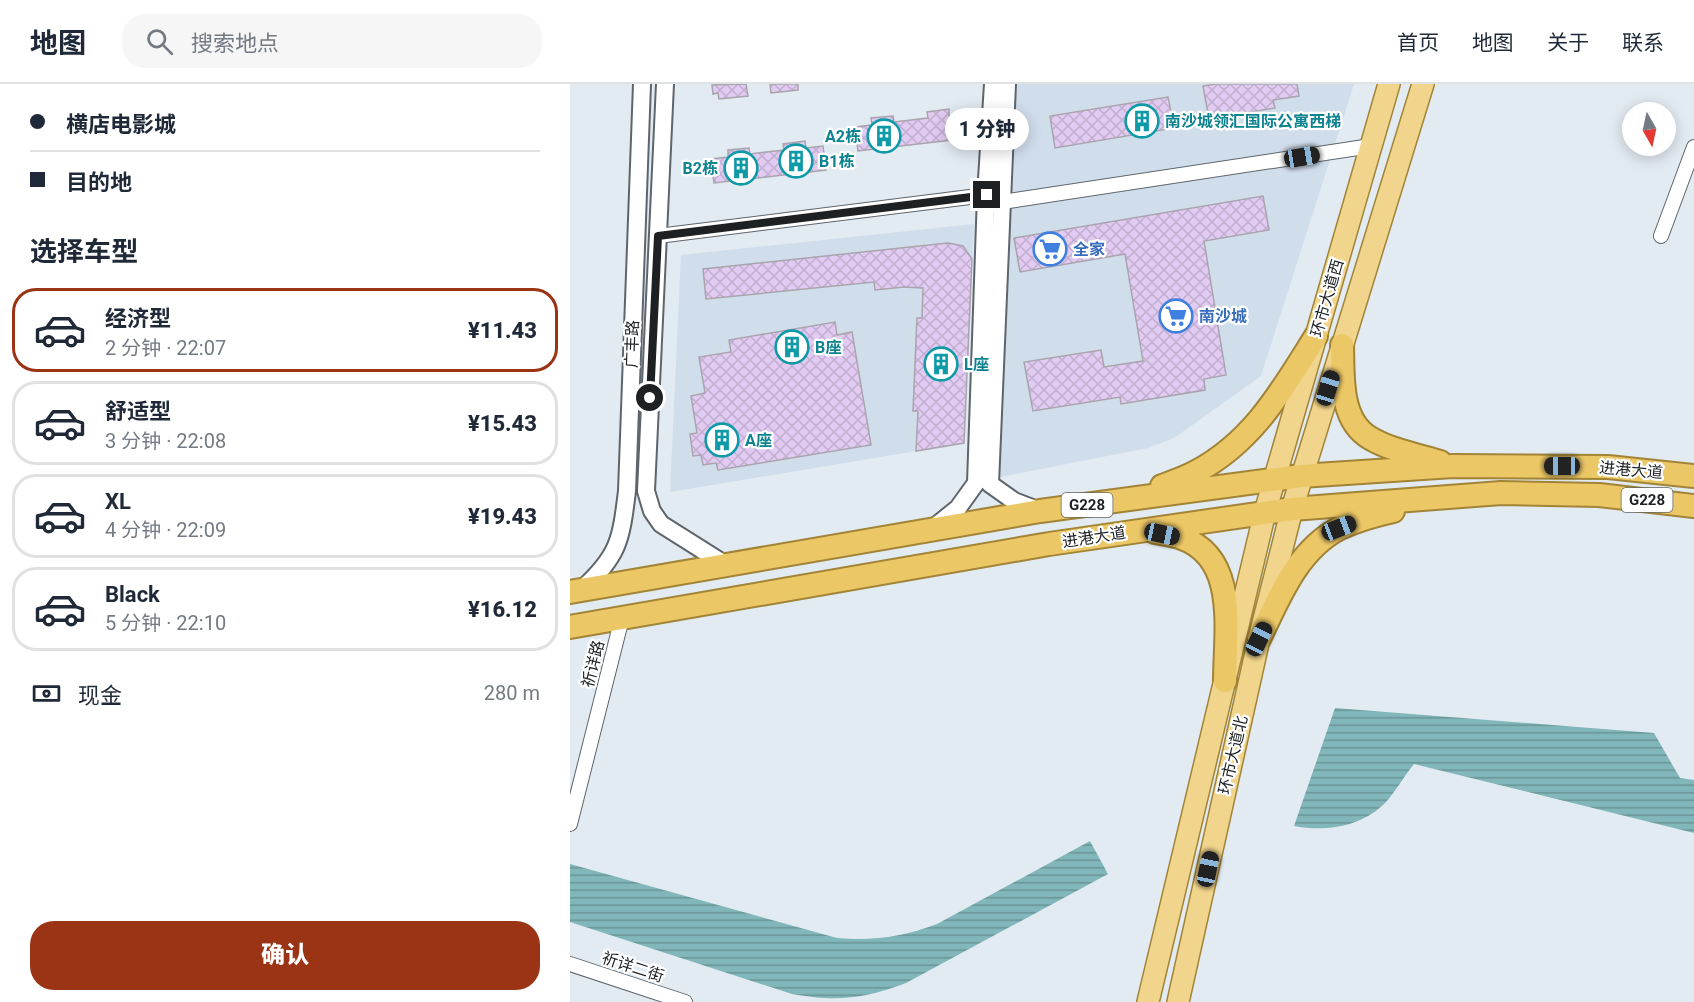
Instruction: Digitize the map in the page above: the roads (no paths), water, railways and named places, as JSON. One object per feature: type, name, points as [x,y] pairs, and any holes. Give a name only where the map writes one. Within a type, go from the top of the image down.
[{"type":"highway","points":[[1132,498],[1196,472],[1241,440],[1261,420],[1318,330]]},
{"type":"highway","points":[[1344,337],[1344,387],[1347,405],[1354,421],[1368,437],[1382,444],[1453,466]]},
{"type":"highway","points":[[1608,467],[1669,464],[1694,466]]},
{"type":"highway","name":"进港大道","points":[[575,591],[1040,511],[1301,476],[1453,466],[1608,467],[1694,476]]},
{"type":"highway","points":[[1501,493],[1503,475],[1516,466]]},
{"type":"highway","name":"进港大道","points":[[570,627],[1142,530],[1292,509],[1501,493],[1599,495],[1694,506]]},
{"type":"highway","points":[[1599,495],[1639,510],[1694,518]]},
{"type":"highway","points":[[1259,639],[1283,589],[1299,563],[1319,542],[1339,528],[1366,518],[1452,496]]},
{"type":"highway","points":[[1142,530],[1182,538],[1200,548],[1214,561],[1223,584],[1226,613],[1225,681]]},
{"type":"main road","name":"环市大道西","points":[[1265,512],[1389,84]]},
{"type":"main road","name":"环市大道西","points":[[1292,509],[1423,84]]},
{"type":"main road","points":[[1318,330],[1344,337]]},
{"type":"main road","name":"环市大道北","points":[[1178,1002],[1259,639],[1292,509]]},
{"type":"main road","name":"环市大道北","points":[[1148,1002],[1265,512]]},
{"type":"street","name":"广丰路","points":[[575,591],[595,577],[613,555],[623,528],[627,491],[642,84]]},
{"type":"street","name":"广丰路","points":[[664,84],[646,491],[652,511],[661,524],[726,565]]},
{"type":"street","points":[[993,84],[994,199],[990,484],[1014,501],[1040,511]]},
{"type":"street","points":[[932,529],[958,508],[976,483],[994,199],[1007,84]]},
{"type":"street","points":[[658,236],[994,199],[1371,146]]},
{"type":"street","points":[[1661,236],[1694,147]]},
{"type":"street","name":"祈详路","points":[[570,824],[622,618]]},
{"type":"street","name":"祈详二街","points":[[570,964],[685,1002]]},
{"type":"water","points":[[1335,708],[1654,733],[1680,778],[1694,780],[1694,833],[1414,764],[1386,802],[1366,817],[1331,828],[1294,826]]},
{"type":"water","points":[[1090,841],[1108,874],[906,983],[863,996],[823,998],[792,994],[570,922],[570,864],[837,938],[888,937],[937,924]]},
{"type":"place","name":"南沙城领汇国际公寓西梯","points":[[1142,121]]},
{"type":"place","name":"A2栋","points":[[884,136]]},
{"type":"place","name":"B1栋","points":[[796,161]]},
{"type":"place","name":"B2栋","points":[[741,168]]},
{"type":"place","name":"全家","points":[[1050,249]]},
{"type":"place","name":"南沙城","points":[[1176,316]]},
{"type":"place","name":"B座","points":[[792,347]]},
{"type":"place","name":"L座","points":[[941,364]]},
{"type":"place","name":"A座","points":[[722,440]]}]
